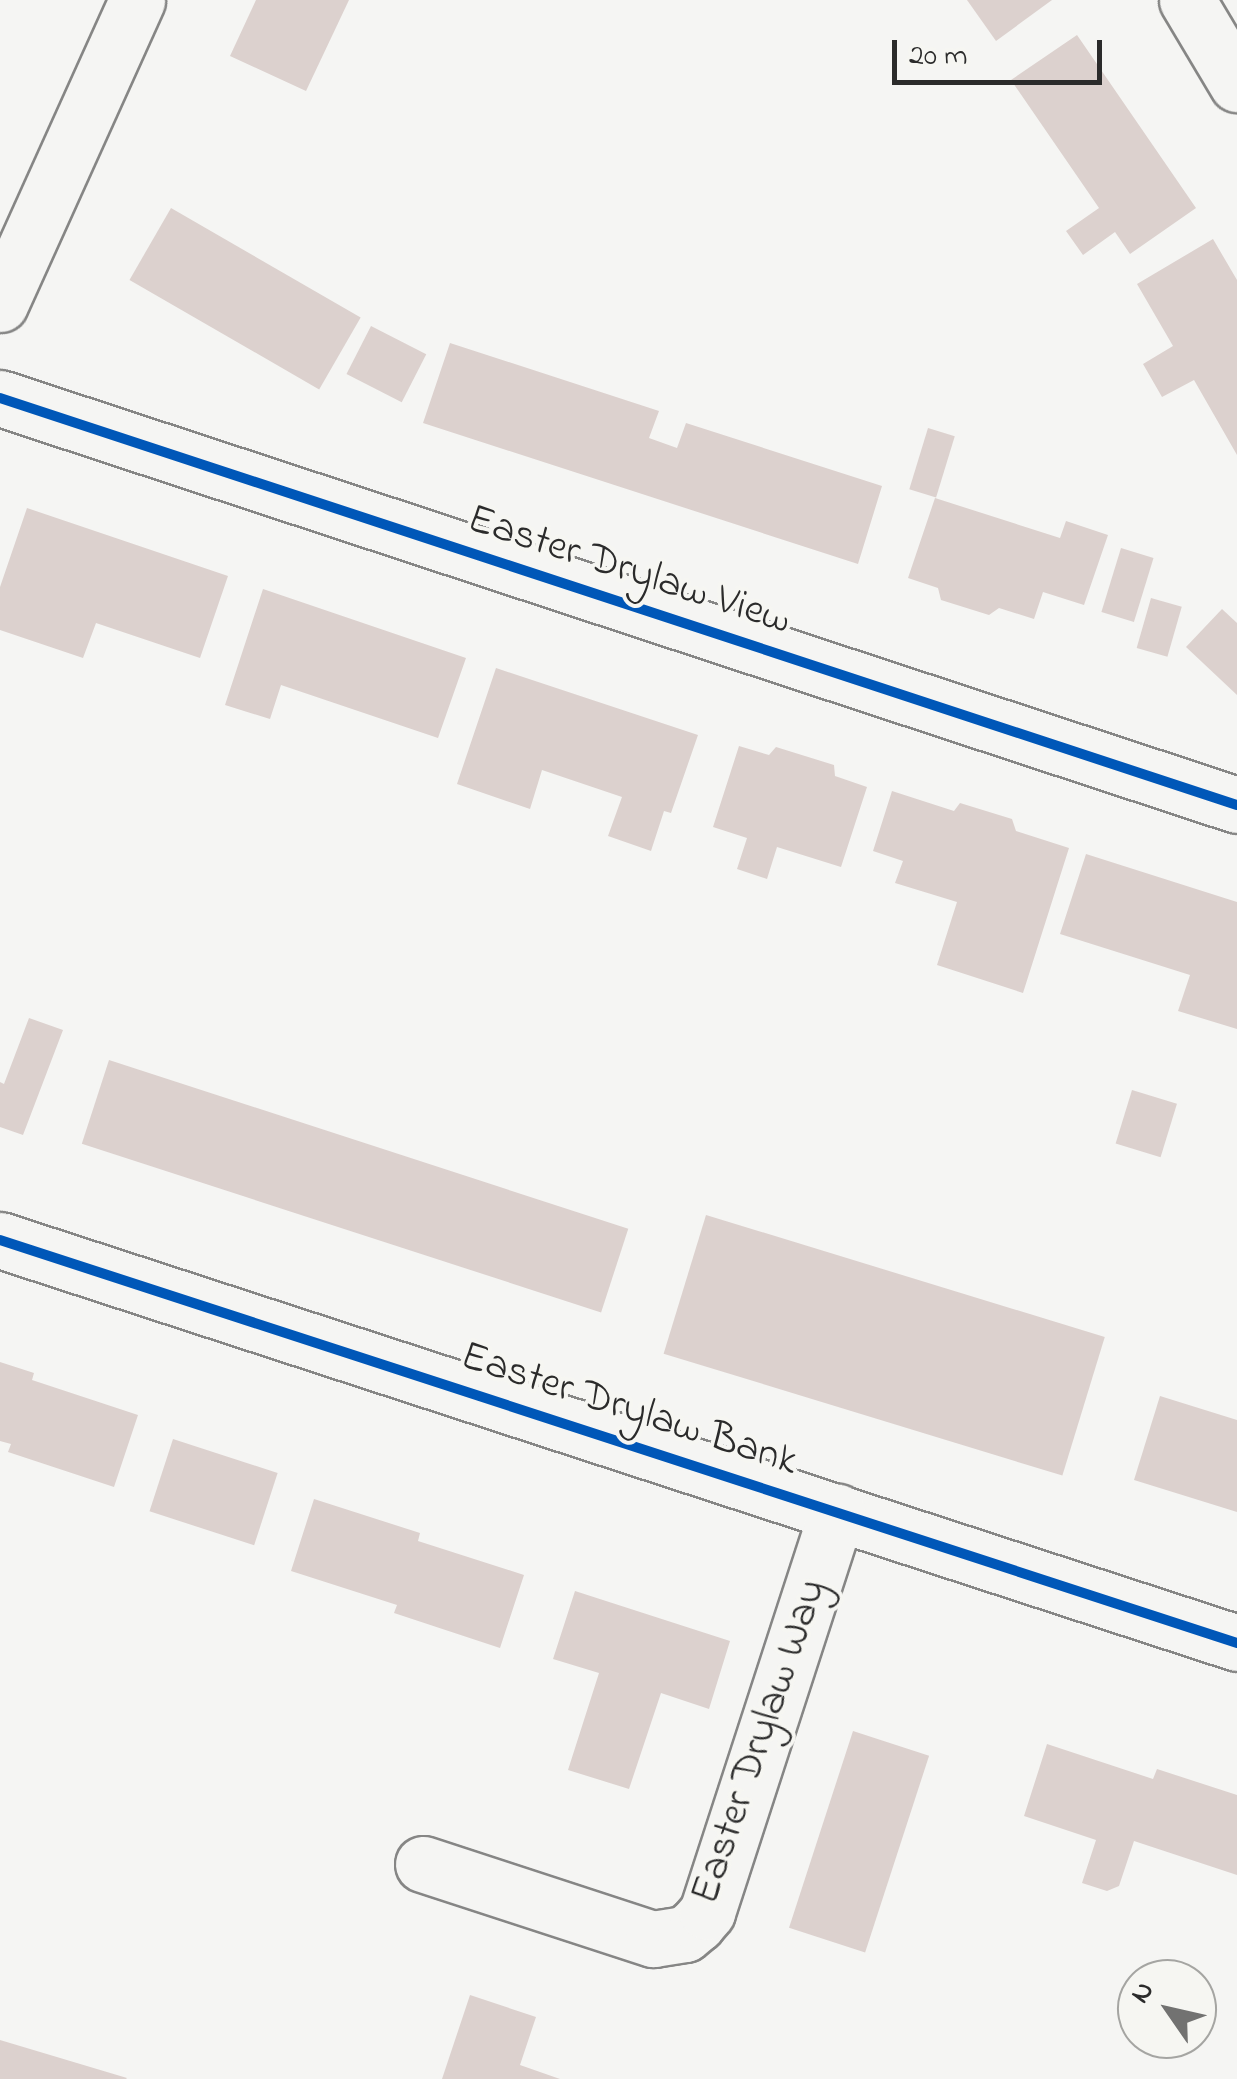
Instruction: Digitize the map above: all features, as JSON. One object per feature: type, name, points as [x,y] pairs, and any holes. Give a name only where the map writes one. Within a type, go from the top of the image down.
[{"type":"street","points":[[0,304],[136,0]]},
{"type":"street","points":[[1188,0],[1237,84]]},
{"type":"street","name":"Easter Drylaw View","points":[[0,398],[1237,805]]},
{"type":"street","name":"Easter Drylaw Bank","points":[[0,1240],[1237,1643]]},
{"type":"street","name":"Easter Drylaw Way","points":[[423,1864],[653,1939],[685,1934],[697,1924],[707,1912],[837,1512]]},
{"type":"building","points":[[256,0],[349,0],[306,91],[230,56]]},
{"type":"building","points":[[967,0],[1052,0],[996,41]]},
{"type":"building","points":[[1077,35],[1196,208],[1130,254],[1115,232],[1083,255],[1066,231],[1099,208],[1011,80]]},
{"type":"building","points":[[171,208],[361,318],[319,389],[130,280]]},
{"type":"building","points":[[1213,239],[1237,280],[1237,455],[1194,380],[1162,397],[1143,364],[1173,346],[1137,284]]},
{"type":"building","points":[[371,326],[426,354],[402,402],[346,374]]},
{"type":"building","points":[[450,343],[659,411],[649,438],[677,448],[686,423],[882,486],[858,564],[423,423]]},
{"type":"building","points":[[928,428],[955,436],[936,497],[909,489]]},
{"type":"building","points":[[935,498],[1060,538],[1066,521],[1108,535],[1084,605],[1043,592],[1034,619],[999,608],[989,615],[941,600],[938,588],[908,578]]},
{"type":"building","points":[[27,508],[228,576],[200,658],[96,623],[83,658],[0,630],[0,587]]},
{"type":"building","points":[[1121,548],[1154,558],[1134,622],[1101,612]]},
{"type":"building","points":[[263,589],[466,658],[438,738],[281,685],[270,719],[225,705]]},
{"type":"building","points":[[1151,598],[1182,607],[1167,657],[1137,648]]},
{"type":"building","points":[[1222,609],[1237,623],[1237,695],[1186,647]]},
{"type":"building","points":[[496,668],[698,735],[671,813],[664,811],[651,851],[608,836],[622,797],[542,770],[530,809],[457,784]]},
{"type":"building","points":[[739,746],[769,755],[776,747],[834,765],[835,776],[867,787],[841,867],[777,847],[767,879],[737,869],[747,838],[713,827]]},
{"type":"building","points":[[892,791],[954,811],[960,803],[1012,819],[1016,831],[1069,848],[1023,993],[937,965],[957,902],[895,883],[903,861],[873,851]]},
{"type":"building","points":[[1086,854],[1237,902],[1237,1029],[1178,1011],[1190,975],[1060,934]]},
{"type":"building","points":[[29,1018],[63,1030],[23,1135],[0,1127],[0,1082],[4,1084]]},
{"type":"building","points":[[109,1060],[628,1229],[601,1312],[82,1144]]},
{"type":"building","points":[[1132,1090],[1177,1104],[1161,1157],[1116,1144]]},
{"type":"building","points":[[706,1215],[1105,1337],[1062,1476],[664,1354]]},
{"type":"building","points":[[0,1362],[34,1373],[32,1380],[138,1415],[114,1487],[8,1452],[11,1444],[0,1441]]},
{"type":"building","points":[[1160,1396],[1237,1420],[1237,1512],[1134,1480]]},
{"type":"building","points":[[173,1439],[278,1473],[254,1545],[150,1511]]},
{"type":"building","points":[[314,1499],[420,1533],[418,1541],[524,1575],[500,1648],[394,1613],[397,1605],[291,1571]]},
{"type":"building","points":[[575,1591],[730,1641],[709,1709],[661,1693],[629,1789],[568,1770],[599,1673],[553,1659]]},
{"type":"building","points":[[853,1731],[929,1756],[865,1953],[789,1928]]},
{"type":"building","points":[[1047,1744],[1153,1779],[1157,1769],[1237,1795],[1237,1875],[1134,1841],[1119,1886],[1107,1891],[1082,1883],[1096,1840],[1024,1816]]},
{"type":"building","points":[[470,1995],[536,2017],[520,2065],[560,2079],[442,2079]]},
{"type":"building","points":[[0,2040],[127,2078],[0,2079]]},
{"type":"cycle path","points":[[0,398],[1237,805]]},
{"type":"cycle path","points":[[0,1240],[1237,1643]]}]
